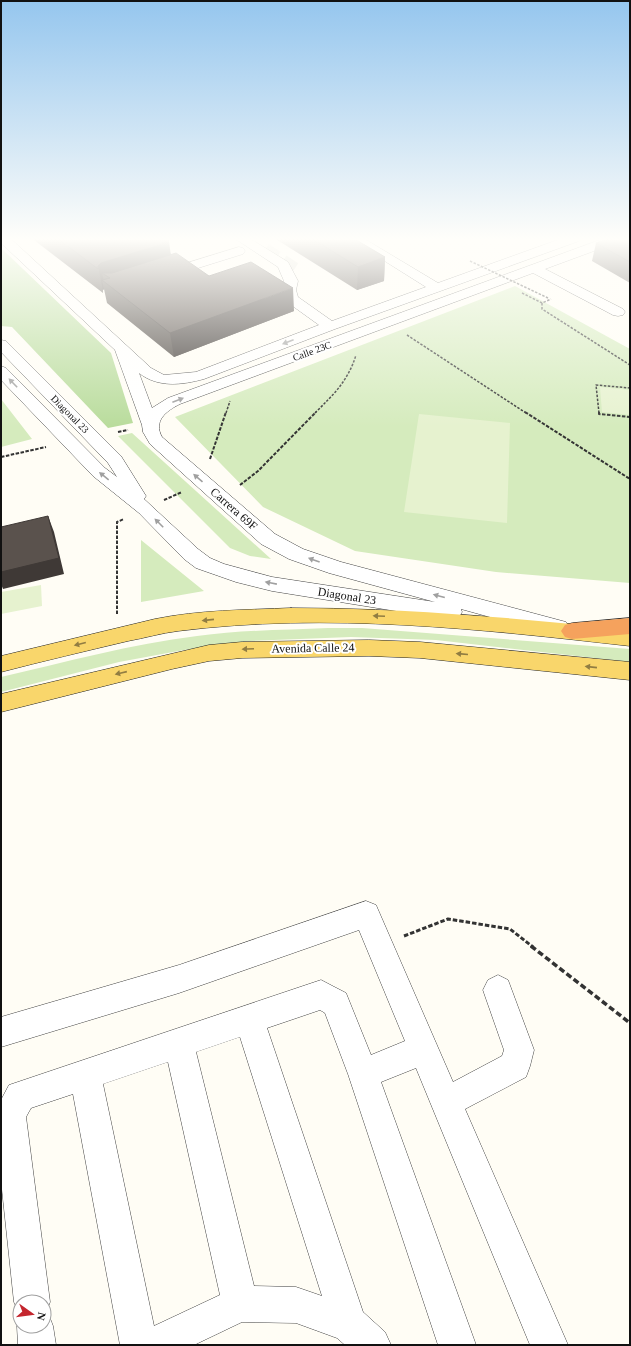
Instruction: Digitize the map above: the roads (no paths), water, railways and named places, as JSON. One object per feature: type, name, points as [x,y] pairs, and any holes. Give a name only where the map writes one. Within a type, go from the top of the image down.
[{"type":"highway","points":[[572,631],[630,626]]},
{"type":"main road","points":[[1,664],[176,623],[230,618],[363,615],[572,631],[630,638]]},
{"type":"main road","name":"Avenida Calle 24","points":[[1,703],[172,661],[209,653],[242,650],[369,648],[420,650],[630,671]]},
{"type":"street","name":"Carrera 69F","points":[[71,301],[122,348],[150,425],[151,432],[156,440],[268,538],[296,554],[336,568],[572,631]]},
{"type":"street","points":[[295,301],[330,326]]},
{"type":"street","name":"Calle 23C","points":[[122,348],[152,376],[182,379],[199,376],[401,301]]},
{"type":"street","name":"Calle 23C","points":[[150,425],[154,415],[167,405],[449,301]]},
{"type":"street","points":[[596,301],[618,312]]},
{"type":"street","name":"Diagonal 23","points":[[1,344],[115,460],[145,509]]},
{"type":"street","name":"Diagonal 23","points":[[1,371],[99,472],[145,509],[191,554],[203,563],[243,577],[280,585],[572,631]]},
{"type":"street","points":[[1,1032],[179,979],[366,914],[550,1345]]},
{"type":"street","points":[[447,1102],[515,1066],[520,1050],[498,990]]},
{"type":"street","points":[[31,1294],[10,1115],[20,1096],[321,995],[336,1003],[363,1074],[457,1345]]},
{"type":"street","points":[[249,1019],[361,1335]]},
{"type":"street","points":[[179,1043],[240,1304]]},
{"type":"street","points":[[363,1074],[424,1049]]},
{"type":"street","points":[[84,1074],[139,1345]]},
{"type":"street","points":[[154,1345],[240,1304],[296,1305],[361,1335]]},
{"type":"street","points":[[36,1334],[37,1345]]}]
